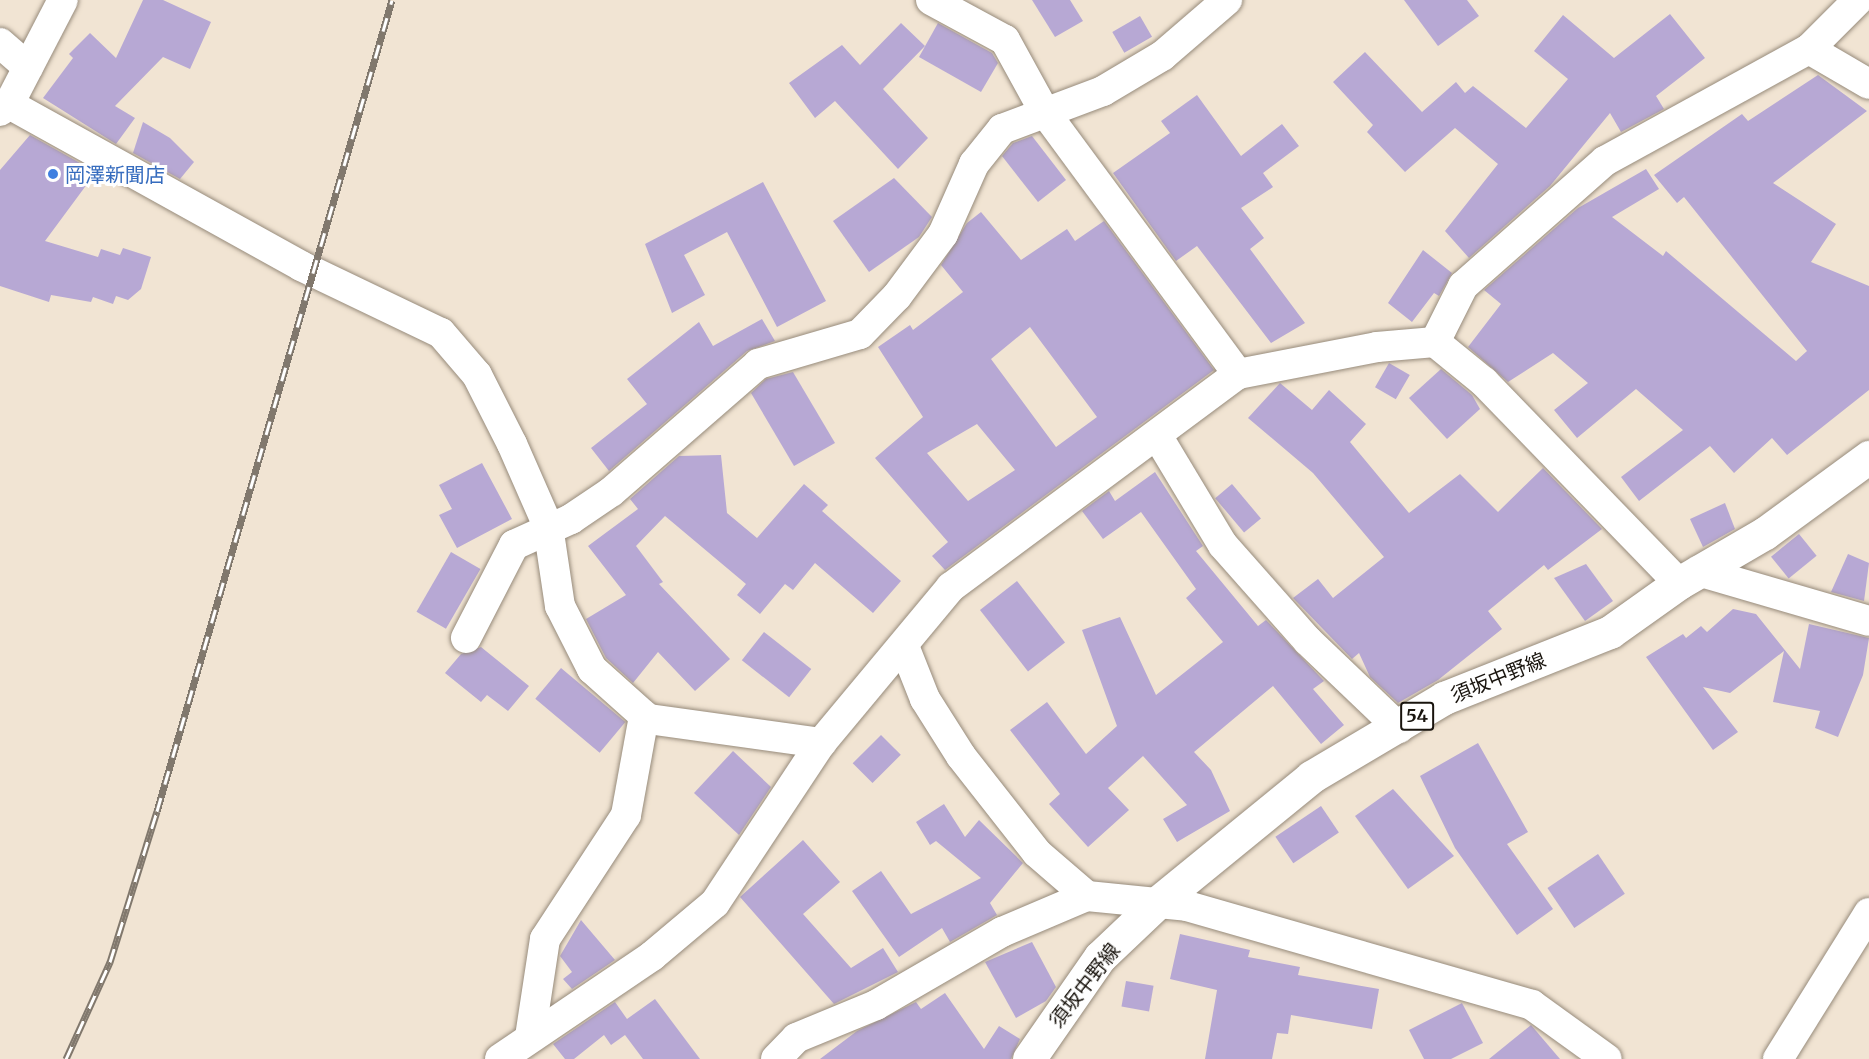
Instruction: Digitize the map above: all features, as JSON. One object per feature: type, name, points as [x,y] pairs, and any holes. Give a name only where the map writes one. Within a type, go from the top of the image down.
[{"type":"main road","name":"須坂中野線","points":[[1029,1059],[1100,957],[1158,902],[1311,777],[1398,728],[1444,698],[1610,632],[1688,577],[1765,533],[1869,457]]},
{"type":"street","points":[[63,0],[5,107],[301,266],[441,333],[477,375],[548,526],[560,606],[592,669],[644,716],[706,731],[821,743]]},
{"type":"street","points":[[931,0],[1005,40],[1044,111],[1238,374]]},
{"type":"street","points":[[466,638],[514,544],[548,526],[571,519],[611,492],[758,364],[860,334],[897,296],[943,234],[974,164],[1002,129],[1044,111],[1103,91],[1162,56],[1227,0]]},
{"type":"street","points":[[1435,342],[1463,286],[1605,161],[1809,49],[1858,0]]},
{"type":"street","points":[[0,43],[28,67]]},
{"type":"street","points":[[1809,49],[1869,84]]},
{"type":"street","points":[[500,1059],[530,1036],[652,956],[715,903],[821,743],[951,587],[1158,437],[1238,374],[1377,347],[1435,342],[1484,382],[1688,577],[1869,621]]},
{"type":"street","points":[[1158,437],[1223,545],[1308,641],[1398,728]]},
{"type":"street","points":[[904,646],[926,699],[961,756],[1038,853],[1087,896]]},
{"type":"street","points":[[530,1036],[545,939],[626,815],[644,716]]},
{"type":"street","points":[[776,1059],[796,1038],[876,1005],[1002,932],[1087,896],[1158,902],[1532,1005],[1607,1059]]},
{"type":"street","points":[[1778,1059],[1869,914]]},
{"type":"building","points":[[143,0],[163,0],[211,22],[190,69],[163,57],[115,106],[135,118],[116,144],[43,98],[73,58],[69,54],[90,33],[116,58]]},
{"type":"building","points":[[1032,0],[1070,0],[1083,21],[1055,37]]},
{"type":"building","points":[[1404,0],[1467,0],[1479,16],[1438,46]]},
{"type":"building","points":[[1670,14],[1705,58],[1656,96],[1664,109],[1621,132],[1610,113],[1550,186],[1469,258],[1445,231],[1498,164],[1455,128],[1405,172],[1367,132],[1373,125],[1333,82],[1365,52],[1422,112],[1456,82],[1465,93],[1473,86],[1526,128],[1568,79],[1534,51],[1563,15],[1614,58]]},
{"type":"building","points":[[1140,16],[1152,37],[1124,53],[1112,32]]},
{"type":"building","points":[[901,23],[925,46],[883,89],[928,138],[898,169],[835,101],[815,118],[789,83],[842,45],[860,65]]},
{"type":"building","points":[[938,23],[992,53],[998,63],[981,92],[919,57]]},
{"type":"building","points":[[1818,75],[1867,111],[1773,183],[1836,224],[1811,262],[1869,286],[1869,390],[1787,455],[1772,438],[1734,473],[1710,446],[1639,501],[1621,477],[1683,430],[1636,389],[1577,438],[1554,410],[1588,383],[1553,353],[1508,382],[1468,347],[1501,304],[1484,290],[1578,208],[1646,169],[1659,189],[1612,217],[1663,256],[1666,251],[1796,361],[1807,351],[1684,197],[1677,203],[1654,175],[1742,114],[1748,121]]},
{"type":"building","points":[[1197,95],[1241,156],[1282,124],[1299,146],[1263,173],[1273,187],[1241,208],[1264,238],[1250,249],[1305,323],[1271,343],[1197,246],[1176,261],[1113,173],[1170,133],[1161,121]]},
{"type":"building","points":[[143,122],[170,138],[194,162],[180,179],[133,153]]},
{"type":"building","points":[[30,135],[96,172],[45,241],[98,257],[101,249],[120,255],[123,248],[151,257],[141,289],[128,300],[116,296],[113,304],[93,297],[91,302],[51,295],[49,302],[0,286],[0,170]]},
{"type":"building","points":[[1032,136],[1066,180],[1038,202],[1002,156],[1013,143]]},
{"type":"building","points":[[894,178],[932,217],[919,237],[869,272],[833,221]]},
{"type":"building","points":[[763,182],[826,301],[777,327],[727,232],[684,255],[705,295],[672,313],[645,244]]},
{"type":"building","points":[[981,212],[1021,260],[1067,229],[1075,241],[1104,221],[1214,370],[945,570],[932,556],[948,542],[875,458],[923,417],[878,347],[910,325],[913,330],[963,292],[941,265],[967,223]],"holes":[[[1030,327],[1097,417],[1056,447],[991,359]],[[977,424],[1015,470],[968,501],[927,453]]]},
{"type":"building","points":[[1423,250],[1452,273],[1439,296],[1434,293],[1412,322],[1388,303]]},
{"type":"building","points":[[762,319],[775,341],[747,351],[609,471],[591,448],[647,404],[627,379],[699,322],[713,346]]},
{"type":"building","points":[[1389,363],[1410,375],[1396,399],[1375,387]]},
{"type":"building","points":[[1441,369],[1472,395],[1480,409],[1447,439],[1409,398]]},
{"type":"building","points":[[793,372],[835,443],[794,466],[751,393],[766,379]]},
{"type":"building","points":[[1280,383],[1312,410],[1329,390],[1366,424],[1350,442],[1409,513],[1460,474],[1498,512],[1543,468],[1602,529],[1548,570],[1544,565],[1488,611],[1502,629],[1438,680],[1398,703],[1370,677],[1359,653],[1352,659],[1293,598],[1318,579],[1333,598],[1384,557],[1313,473],[1248,418]]},
{"type":"building","points":[[721,455],[727,513],[757,538],[804,484],[828,505],[822,511],[901,581],[873,613],[815,563],[793,590],[785,584],[760,614],[737,595],[746,584],[665,516],[636,546],[663,582],[659,584],[730,659],[695,691],[658,652],[633,683],[606,658],[586,619],[626,595],[588,546],[638,509],[630,499],[679,456]]},
{"type":"building","points":[[482,463],[512,519],[457,548],[439,515],[452,509],[439,485]]},
{"type":"building","points":[[1155,472],[1203,546],[1196,551],[1258,626],[1266,620],[1324,681],[1313,689],[1344,725],[1321,744],[1273,686],[1194,752],[1211,770],[1230,811],[1177,842],[1163,819],[1187,805],[1143,756],[1108,788],[1129,810],[1088,847],[1049,804],[1060,794],[1010,730],[1047,702],[1086,754],[1117,726],[1082,630],[1120,617],[1156,695],[1223,642],[1186,598],[1196,589],[1141,512],[1103,539],[1082,511],[1109,491],[1115,501]]},
{"type":"building","points":[[1232,484],[1261,518],[1244,533],[1215,498]]},
{"type":"building","points":[[1725,503],[1735,529],[1703,547],[1690,519]]},
{"type":"building","points":[[1799,534],[1817,556],[1789,578],[1771,557]]},
{"type":"building","points":[[451,552],[480,569],[446,629],[416,612]]},
{"type":"building","points":[[1848,554],[1869,563],[1864,601],[1831,592]]},
{"type":"building","points":[[1586,564],[1613,601],[1585,621],[1554,578]]},
{"type":"building","points":[[1017,581],[1065,642],[1028,671],[980,610]]},
{"type":"building","points":[[1733,609],[1756,614],[1800,669],[1809,624],[1869,638],[1863,675],[1838,737],[1815,728],[1820,711],[1773,702],[1784,651],[1730,693],[1703,687],[1738,732],[1713,750],[1646,657],[1683,634],[1686,638],[1701,626],[1707,632]]},
{"type":"building","points":[[764,632],[811,669],[789,697],[742,660]]},
{"type":"building","points":[[481,647],[529,686],[508,711],[487,695],[481,702],[445,673],[461,654]]},
{"type":"building","points":[[561,668],[625,722],[600,753],[535,699]]},
{"type":"building","points":[[881,735],[901,755],[873,783],[853,763]]},
{"type":"building","points":[[1478,743],[1528,832],[1507,844],[1553,909],[1517,935],[1455,848],[1420,776]]},
{"type":"building","points":[[733,751],[771,787],[739,835],[694,793]]},
{"type":"building","points":[[1393,789],[1454,856],[1408,889],[1355,816]]},
{"type":"building","points":[[944,804],[965,837],[979,820],[1023,863],[990,903],[997,915],[950,942],[942,928],[899,957],[852,891],[881,871],[911,914],[981,878],[936,841],[930,845],[916,822]]},
{"type":"building","points":[[1321,806],[1339,833],[1293,863],[1275,837]]},
{"type":"building","points":[[803,840],[840,882],[803,914],[851,968],[883,948],[898,972],[834,1004],[740,897]]},
{"type":"building","points":[[1598,854],[1625,894],[1574,928],[1547,888]]},
{"type":"building","points":[[581,920],[615,960],[572,989],[563,979],[572,972],[560,956]]},
{"type":"building","points":[[1180,934],[1250,950],[1248,957],[1300,967],[1298,975],[1379,989],[1372,1029],[1291,1015],[1288,1034],[1277,1033],[1272,1059],[1205,1059],[1217,990],[1170,979]]},
{"type":"building","points":[[1032,942],[1056,987],[1046,1001],[1016,1018],[985,962]]},
{"type":"building","points":[[1126,981],[1154,986],[1149,1011],[1121,1007]]},
{"type":"building","points":[[945,993],[984,1049],[999,1026],[1020,1039],[1011,1059],[820,1059],[857,1031],[916,1002],[921,1009]]},
{"type":"building","points":[[655,999],[700,1059],[643,1059],[625,1035],[611,1045],[604,1035],[574,1059],[565,1059],[553,1044],[615,1002],[627,1019]]},
{"type":"building","points":[[1462,1003],[1483,1043],[1451,1059],[1424,1059],[1409,1030]]},
{"type":"building","points":[[1531,1025],[1560,1059],[1489,1059]]},
{"type":"railway","points":[[66,1059],[110,962],[157,811],[392,0]]},
{"type":"place","name":"岡澤新聞店","points":[[53,174]]}]
